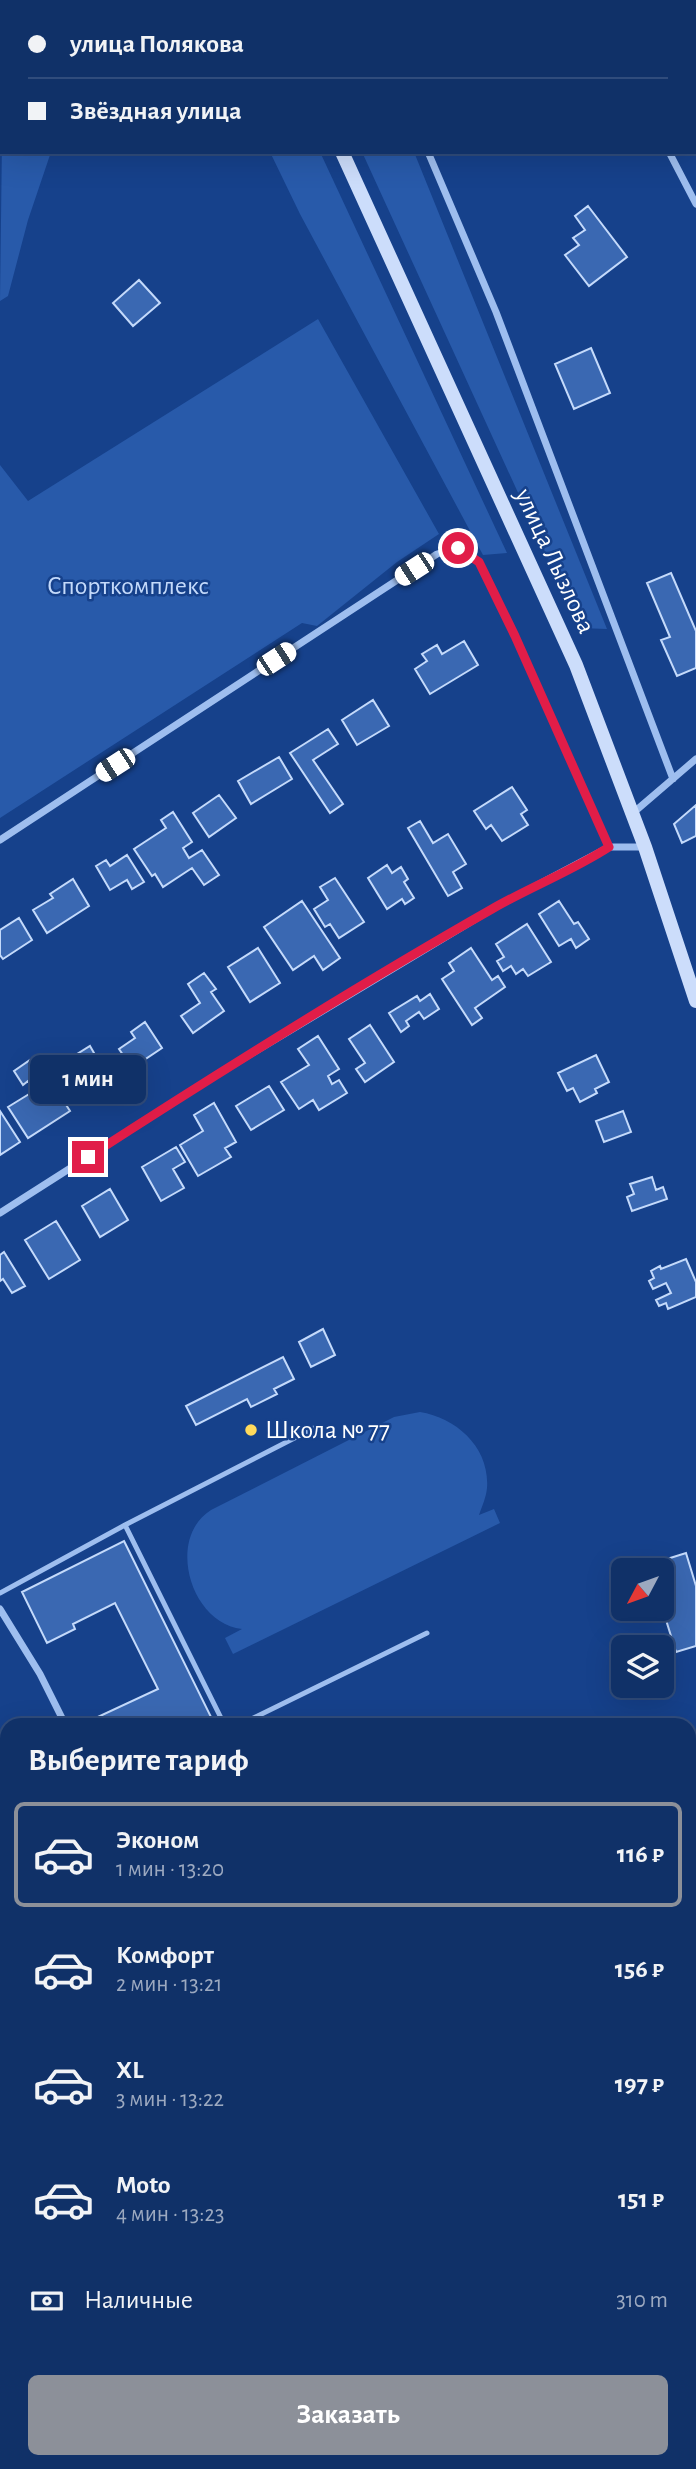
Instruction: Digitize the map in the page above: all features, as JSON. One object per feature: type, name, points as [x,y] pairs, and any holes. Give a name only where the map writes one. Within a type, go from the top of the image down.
[{"type":"main road","name":"улица Лызлова","points":[[343,154],[576,665],[633,813],[696,1001]]},
{"type":"street","points":[[429,154],[496,312],[673,779]]},
{"type":"street","points":[[670,154],[696,204]]},
{"type":"street","points":[[0,840],[437,554],[458,548],[479,562],[609,847]]},
{"type":"street","points":[[633,813],[696,760]]},
{"type":"street","points":[[0,1213],[221,1072],[494,908],[591,859],[609,847],[645,847]]},
{"type":"street","points":[[0,1609],[40,1674],[62,1718]]},
{"type":"lane","points":[[0,1593],[314,1428]]},
{"type":"lane","points":[[125,1525],[221,1718]]},
{"type":"lane","points":[[253,1718],[427,1633]]},
{"type":"green space","points":[[2,154],[50,154],[28,220],[8,296],[0,301]]},
{"type":"green space","points":[[271,154],[321,154],[507,553],[483,555],[300,214]]},
{"type":"green space","points":[[363,154],[415,154],[607,629],[580,628]]},
{"type":"green space","name":"Спорткомплекс","points":[[318,319],[439,534],[397,562],[317,626],[302,623],[0,818],[0,465],[28,501]]},
{"type":"green space","points":[[420,1412],[434,1415],[458,1428],[477,1448],[483,1460],[487,1488],[479,1515],[494,1509],[500,1523],[233,1654],[225,1638],[242,1629],[224,1623],[209,1612],[197,1596],[190,1578],[187,1558],[197,1523],[211,1510],[394,1417]]},
{"type":"building","points":[[588,206],[627,257],[589,286],[565,255],[579,245],[573,238],[585,230],[575,216]]},
{"type":"building","points":[[139,280],[160,303],[133,326],[113,303]]},
{"type":"building","points":[[591,348],[610,393],[574,409],[555,364]]},
{"type":"building","points":[[671,573],[696,631],[696,668],[677,676],[661,640],[670,637],[647,583]]},
{"type":"building","points":[[464,641],[478,665],[430,694],[415,669],[427,661],[422,654],[437,645],[442,654]]},
{"type":"building","points":[[373,700],[389,726],[357,745],[342,720]]},
{"type":"building","points":[[328,729],[338,744],[313,760],[343,804],[330,813],[290,753]]},
{"type":"building","points":[[279,757],[292,779],[251,804],[238,781]]},
{"type":"building","points":[[512,787],[527,810],[521,814],[528,825],[502,841],[491,825],[486,829],[474,811]]},
{"type":"building","points":[[219,795],[236,818],[209,837],[193,813]]},
{"type":"building","points":[[696,805],[696,836],[682,843],[674,824]]},
{"type":"building","points":[[173,812],[192,842],[183,848],[189,858],[202,850],[219,875],[204,885],[192,868],[163,887],[134,849],[166,828],[161,820]]},
{"type":"building","points":[[420,821],[433,843],[448,834],[466,864],[453,872],[462,888],[448,896],[408,828]]},
{"type":"building","points":[[127,855],[144,882],[132,889],[127,880],[110,890],[96,866],[106,860],[110,866]]},
{"type":"building","points":[[387,865],[392,873],[401,867],[408,879],[404,882],[414,898],[405,904],[402,899],[387,909],[368,878]]},
{"type":"building","points":[[335,878],[364,922],[339,938],[330,924],[325,927],[314,909],[328,900],[320,887]]},
{"type":"building","points":[[73,879],[89,906],[47,933],[33,910],[53,898],[50,894]]},
{"type":"building","points":[[302,901],[340,958],[323,970],[314,956],[293,970],[264,927]]},
{"type":"building","points":[[559,901],[574,924],[578,922],[589,939],[576,948],[571,939],[559,946],[539,914]]},
{"type":"building","points":[[19,918],[32,940],[3,959],[0,955],[0,930]]},
{"type":"building","points":[[527,924],[551,962],[528,976],[523,969],[516,974],[511,966],[503,971],[497,961],[504,957],[496,944]]},
{"type":"building","points":[[258,948],[280,983],[250,1002],[228,967]]},
{"type":"building","points":[[471,948],[492,980],[498,976],[505,987],[475,1008],[482,1018],[472,1025],[442,979],[454,971],[449,963]]},
{"type":"building","points":[[204,973],[216,989],[211,992],[224,1011],[193,1033],[181,1016],[200,1003],[188,984]]},
{"type":"building","points":[[430,994],[439,1009],[424,1019],[419,1012],[406,1021],[409,1026],[401,1032],[389,1013],[417,996],[420,1001]]},
{"type":"building","points":[[145,1022],[162,1048],[132,1068],[119,1049],[135,1038],[131,1032]]},
{"type":"building","points":[[370,1025],[394,1062],[365,1082],[356,1069],[365,1063],[349,1039]]},
{"type":"building","points":[[318,1036],[339,1069],[328,1076],[332,1084],[339,1080],[347,1093],[319,1110],[313,1100],[299,1109],[281,1082],[309,1065],[298,1049]]},
{"type":"building","points":[[90,1046],[98,1060],[104,1056],[118,1077],[78,1103],[64,1081],[69,1077],[61,1064]]},
{"type":"building","points":[[596,1055],[609,1082],[595,1089],[597,1093],[580,1102],[573,1088],[567,1091],[558,1073]]},
{"type":"building","points":[[30,1060],[55,1100],[61,1097],[70,1111],[28,1138],[8,1107],[34,1091],[28,1081],[23,1085],[14,1071]]},
{"type":"building","points":[[269,1086],[284,1110],[251,1130],[236,1106]]},
{"type":"building","points":[[214,1103],[236,1142],[225,1148],[231,1157],[198,1176],[180,1145],[203,1131],[194,1115]]},
{"type":"building","points":[[0,1111],[20,1142],[0,1155]]},
{"type":"building","points":[[623,1111],[631,1132],[604,1142],[596,1121]]},
{"type":"building","points":[[176,1147],[185,1162],[173,1169],[184,1188],[161,1201],[142,1167]]},
{"type":"building","points":[[652,1177],[656,1190],[663,1187],[667,1199],[632,1211],[627,1197],[634,1194],[630,1184]]},
{"type":"building","points":[[110,1189],[128,1220],[100,1237],[82,1206]]},
{"type":"building","points":[[56,1221],[80,1260],[49,1279],[25,1240]]},
{"type":"building","points":[[4,1252],[25,1286],[12,1293],[3,1279],[0,1281],[0,1255]]},
{"type":"building","points":[[686,1259],[696,1282],[696,1297],[668,1309],[666,1303],[659,1306],[656,1300],[671,1293],[666,1283],[653,1289],[649,1281],[654,1278],[651,1271]]},
{"type":"building","points":[[323,1329],[335,1355],[311,1367],[299,1342]]},
{"type":"building","points":[[283,1357],[294,1379],[274,1389],[277,1394],[251,1407],[247,1399],[196,1425],[186,1406]]},
{"type":"building","points":[[124,1541],[212,1718],[96,1718],[158,1689],[115,1603],[73,1624],[75,1629],[47,1643],[22,1592]]},
{"type":"building","points":[[686,1553],[696,1586],[696,1646],[676,1652],[674,1635],[671,1635],[666,1621],[674,1621],[674,1558],[670,1558]]},
{"type":"place","name":"Школа № 77","points":[[251,1430]]},
{"type":"route","points":[[88,1157],[221,1072],[494,908],[591,859],[609,847],[479,562],[458,548]]}]
